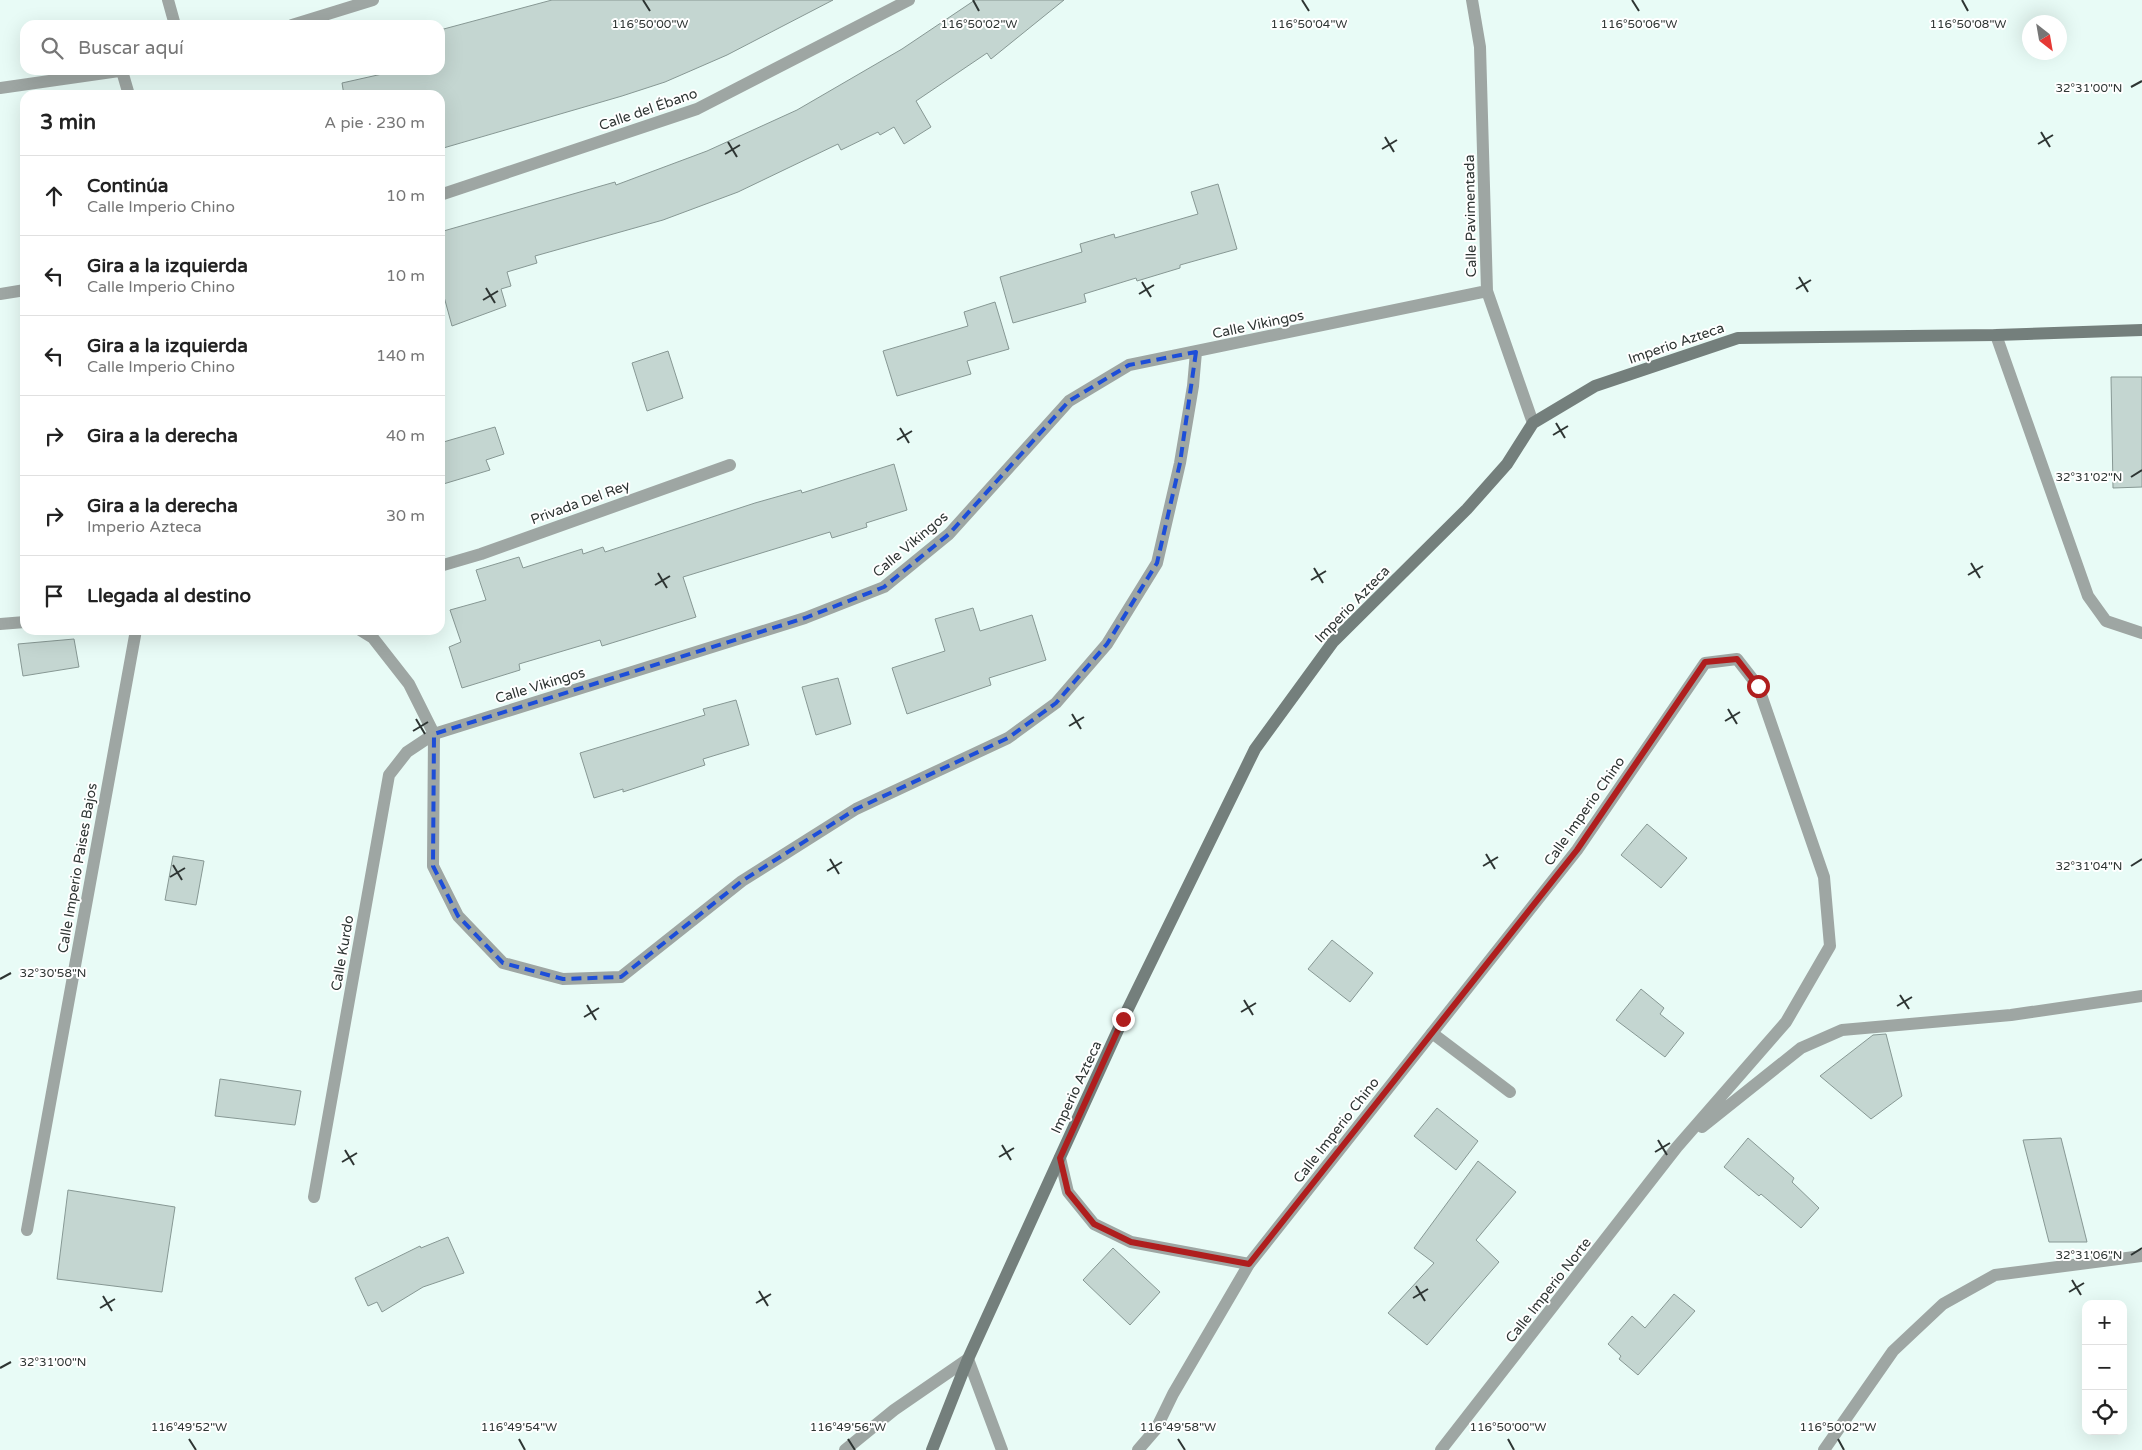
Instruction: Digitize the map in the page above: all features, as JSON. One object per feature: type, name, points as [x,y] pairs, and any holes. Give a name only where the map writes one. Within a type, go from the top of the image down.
[{"type":"street","points":[[168,0],[174,20]]},
{"type":"street","points":[[305,20],[346,4],[373,0]]},
{"type":"street","name":"Calle del Ébano","points":[[445,193],[697,110],[909,0]]},
{"type":"street","name":"Calle Pavimentada","points":[[1472,0],[1480,47],[1486,291],[1533,423]]},
{"type":"street","points":[[0,88],[90,75]]},
{"type":"street","points":[[125,75],[128,90]]},
{"type":"street","points":[[0,294],[20,291]]},
{"type":"street","name":"Calle Vikingos","points":[[434,734],[805,618],[884,587],[948,534],[1069,401],[1130,365],[1486,291]]},
{"type":"street","name":"Imperio Azteca","points":[[932,1450],[968,1359],[1123,1019],[1255,749],[1333,642],[1467,509],[1506,464],[1533,423],[1595,386],[1738,338],[1996,335],[2142,330]]},
{"type":"street","points":[[1996,335],[2088,596],[2106,621],[2142,633]]},
{"type":"street","points":[[368,635],[373,638],[409,684],[434,734],[433,866],[458,916],[503,963],[563,980],[621,978],[742,881],[848,814],[1008,738],[1056,703],[1107,644],[1156,564],[1180,464],[1193,386],[1196,352]]},
{"type":"street","name":"Privada Del Rey","points":[[445,565],[481,554],[730,465]]},
{"type":"street","points":[[0,624],[20,622]]},
{"type":"street","name":"Calle Imperio Paises Bajos","points":[[27,1230],[135,635]]},
{"type":"street","name":"Calle Imperio Chino","points":[[1138,1450],[1156,1429],[1173,1394],[1249,1264],[1577,850],[1705,662],[1737,659],[1758,686],[1824,878],[1830,946],[1786,1022],[1677,1147]]},
{"type":"street","name":"Calle Kurdo","points":[[314,1197],[389,775],[407,752],[434,734]]},
{"type":"street","points":[[1677,1147],[1801,1048],[1842,1030],[2011,1015],[2142,996]]},
{"type":"street","points":[[1432,1033],[1510,1092]]},
{"type":"street","name":"Calle Imperio Norte","points":[[1441,1450],[1677,1147]]},
{"type":"street","points":[[1060,1158],[1068,1192],[1094,1224],[1131,1242],[1249,1264]]},
{"type":"street","points":[[1824,1450],[1893,1351],[1943,1304],[1995,1275],[2142,1256]]},
{"type":"street","points":[[846,1450],[894,1410],[968,1359],[1002,1450]]},
{"type":"highlighted area","points":[[1196,352],[1180,463],[1157,563],[1107,644],[1056,703],[1008,738],[856,809],[742,881],[621,977],[563,979],[503,963],[458,916],[433,866],[434,734],[805,618],[884,587],[949,534],[1069,401],[1129,365]]},
{"type":"building","points":[[552,0],[833,0],[727,55],[665,82],[445,148],[445,90],[343,90],[342,83],[378,75],[445,75],[445,29]]},
{"type":"building","points":[[975,0],[1064,0],[991,59],[987,53],[916,101],[931,127],[904,144],[894,127],[880,135],[878,132],[841,150],[838,144],[738,192],[663,220],[535,256],[537,263],[507,272],[511,286],[501,289],[506,306],[452,326],[445,300],[445,231],[615,182],[616,185],[707,151],[797,110],[902,49]]},
{"type":"building","points":[[1218,184],[1237,249],[1180,265],[1180,268],[1137,281],[1136,278],[1084,294],[1086,302],[1013,323],[1000,277],[1082,252],[1080,244],[1114,234],[1115,238],[1198,214],[1191,192]]},
{"type":"building","points":[[995,302],[1009,349],[967,361],[971,374],[897,396],[883,351],[968,326],[964,312]]},
{"type":"building","points":[[668,351],[683,398],[647,411],[632,363]]},
{"type":"building","points":[[2111,377],[2142,377],[2142,487],[2113,488]]},
{"type":"building","points":[[495,427],[504,454],[486,460],[490,470],[445,484],[445,442]]},
{"type":"building","points":[[894,464],[907,510],[866,523],[867,527],[832,538],[830,532],[683,577],[696,617],[602,646],[600,640],[519,664],[520,670],[462,688],[449,647],[461,642],[450,610],[486,600],[476,570],[519,557],[523,568],[582,549],[583,554],[603,547],[605,552],[755,503],[801,490],[802,493]]},
{"type":"building","points":[[973,608],[980,631],[1032,615],[1046,660],[989,678],[991,685],[907,714],[892,668],[945,651],[935,619]]},
{"type":"building","points":[[74,639],[79,667],[23,676],[18,644]]},
{"type":"building","points":[[838,678],[851,724],[816,735],[802,687]]},
{"type":"building","points":[[736,700],[749,745],[703,759],[705,765],[623,792],[623,789],[594,798],[580,753],[705,715],[703,709]]},
{"type":"building","points":[[1647,824],[1687,858],[1661,888],[1621,855]]},
{"type":"building","points":[[173,856],[204,861],[196,905],[165,900]]},
{"type":"building","points":[[1332,940],[1373,973],[1350,1002],[1308,969]]},
{"type":"building","points":[[1641,989],[1664,1008],[1660,1014],[1684,1033],[1665,1057],[1616,1020]]},
{"type":"building","points":[[1886,1034],[1902,1096],[1871,1119],[1820,1076],[1873,1035]]},
{"type":"building","points":[[220,1079],[301,1091],[295,1125],[215,1116]]},
{"type":"building","points":[[1437,1108],[1478,1141],[1456,1170],[1414,1136]]},
{"type":"building","points":[[1748,1138],[1794,1178],[1792,1182],[1819,1208],[1801,1228],[1761,1194],[1759,1196],[1724,1167]]},
{"type":"building","points":[[2061,1138],[2087,1242],[2049,1242],[2023,1140]]},
{"type":"building","points":[[1478,1161],[1516,1192],[1476,1240],[1499,1262],[1427,1345],[1388,1313],[1434,1263],[1414,1248]]},
{"type":"building","points":[[68,1190],[175,1207],[162,1292],[57,1279]]},
{"type":"building","points":[[448,1237],[464,1273],[423,1287],[382,1312],[377,1302],[368,1306],[355,1278],[420,1246],[421,1248]]},
{"type":"building","points":[[1113,1248],[1160,1292],[1130,1325],[1083,1280]]},
{"type":"building","points":[[1674,1294],[1695,1311],[1638,1375],[1619,1359],[1621,1356],[1608,1344],[1632,1316],[1645,1328]]},
{"type":"route","points":[[1123,1019],[1060,1158],[1068,1192],[1094,1224],[1131,1242],[1249,1264],[1577,850],[1705,662],[1737,659],[1758,686]]}]
